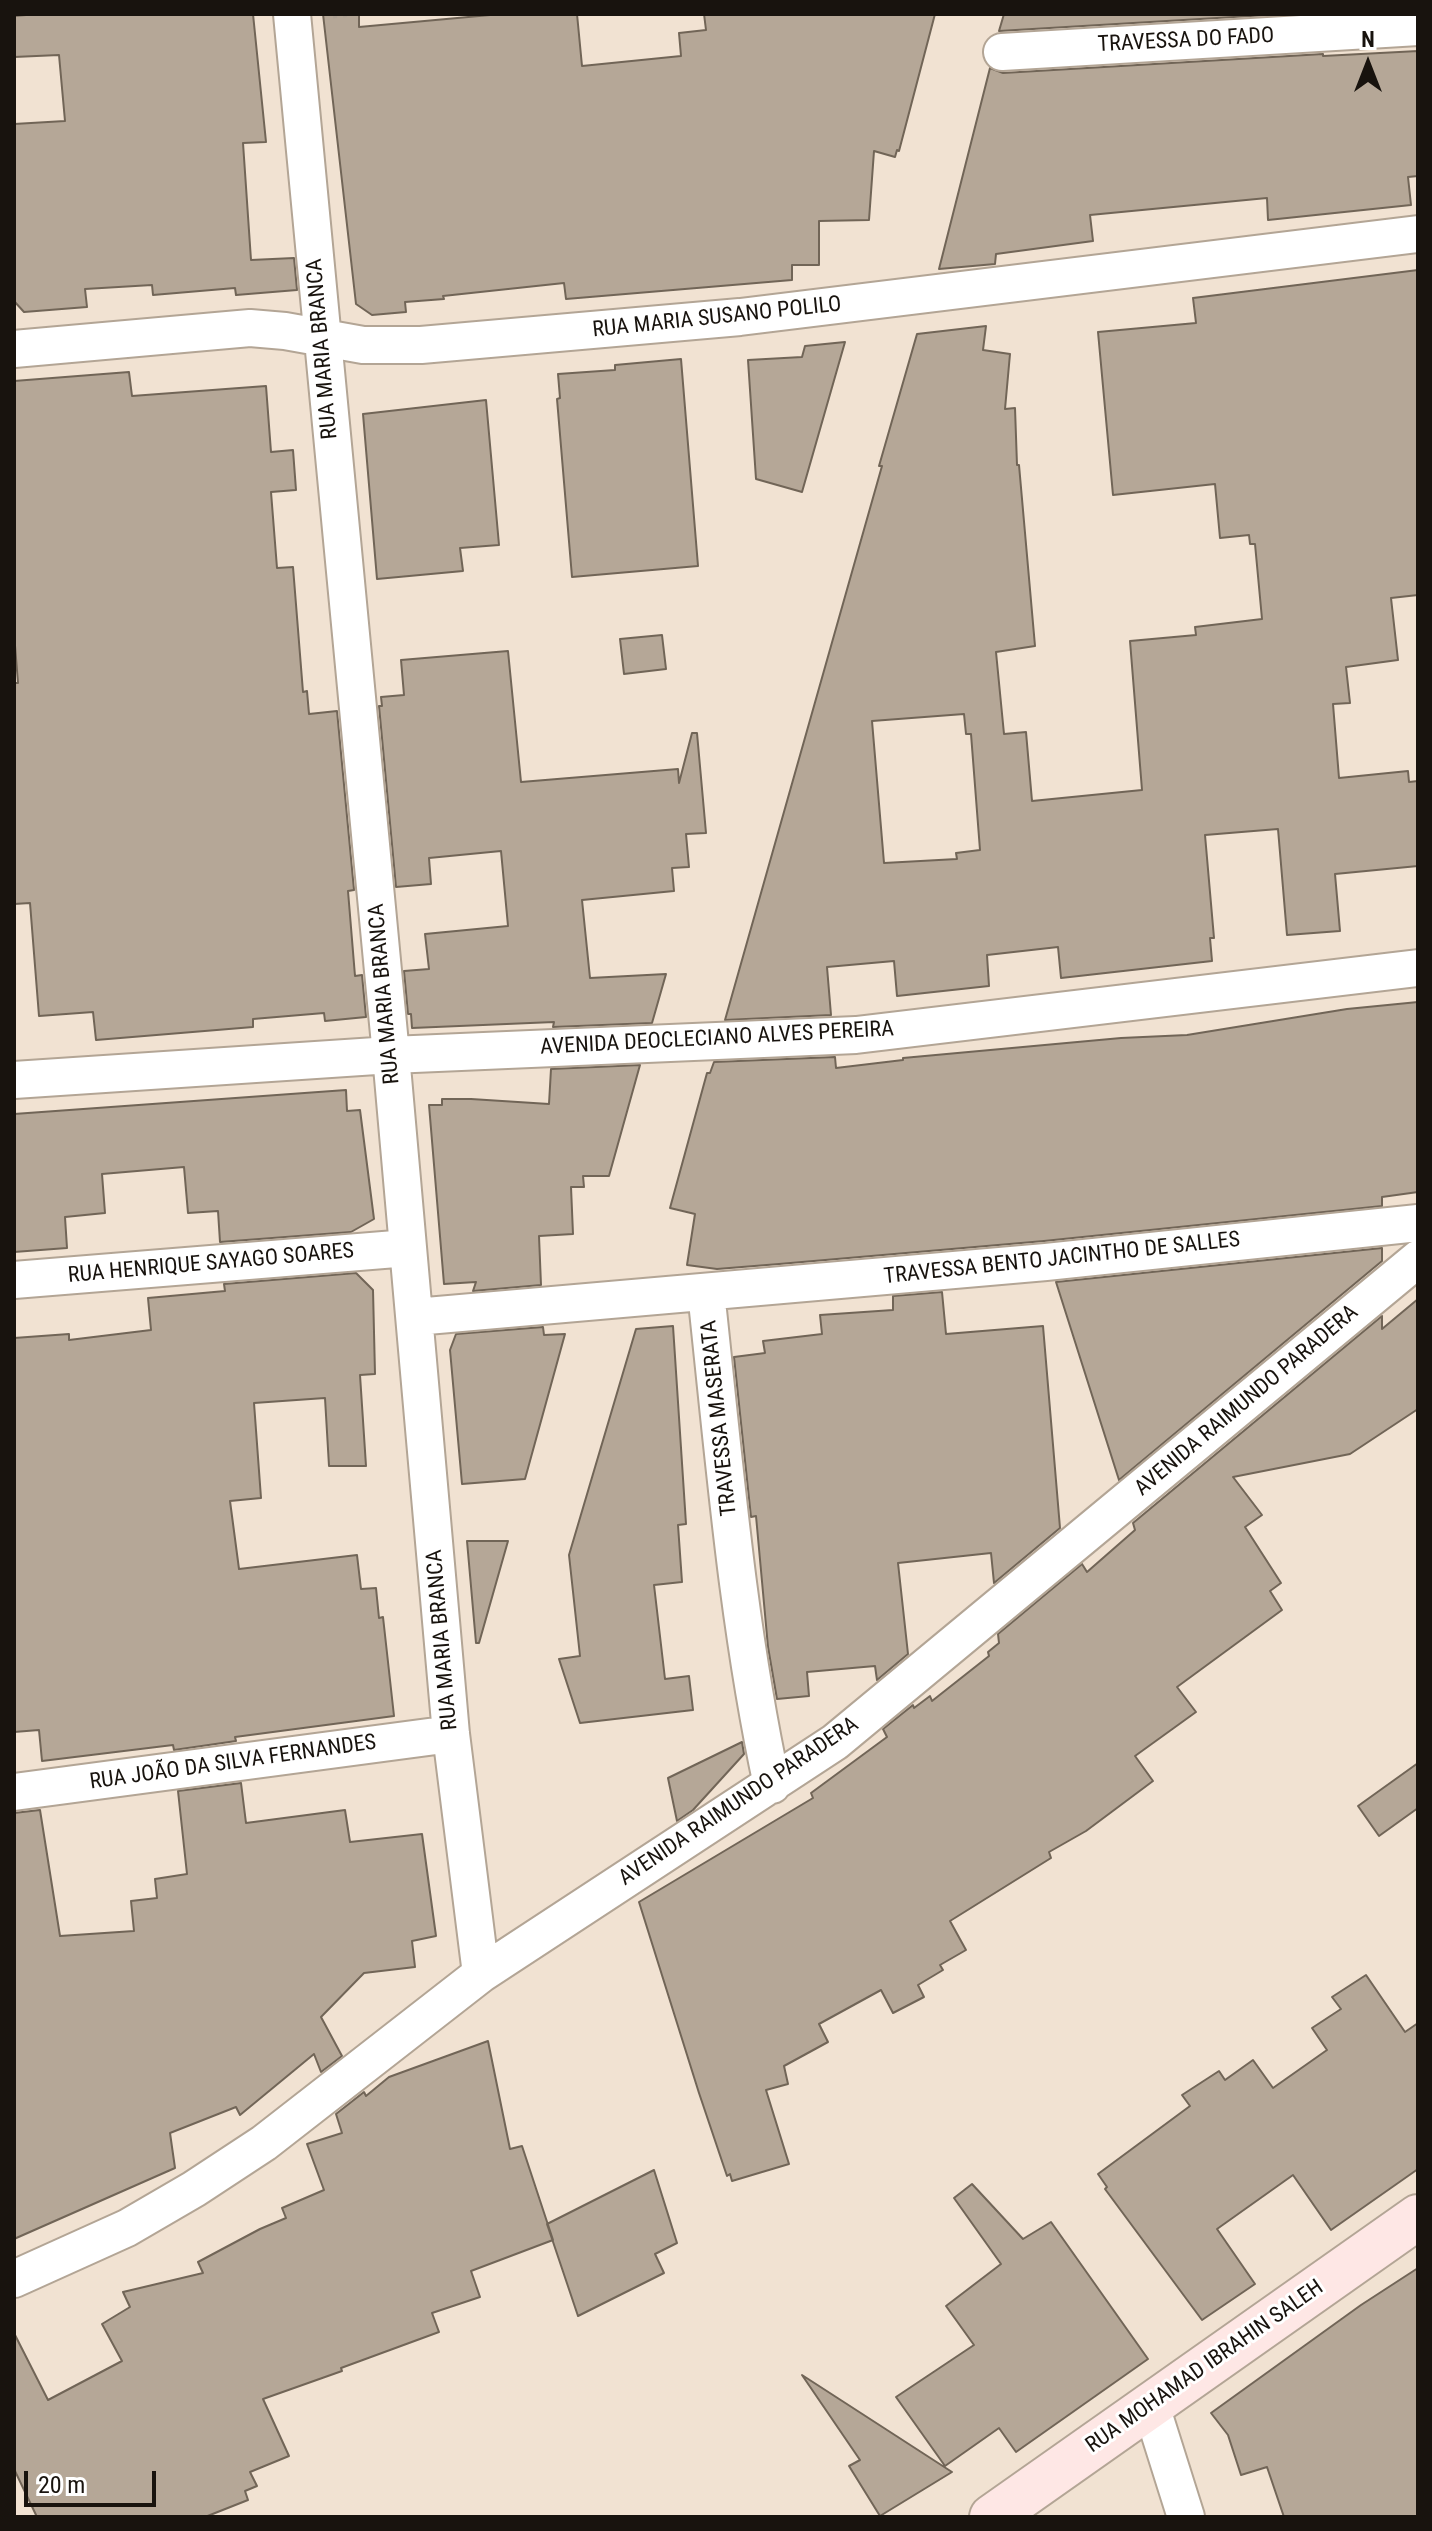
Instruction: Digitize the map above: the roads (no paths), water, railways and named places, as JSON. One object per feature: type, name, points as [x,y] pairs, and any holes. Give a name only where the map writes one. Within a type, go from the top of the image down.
[{"type":"street","name":"RUA MARIA BRANCA","points":[[292,14],[391,1055],[451,1734],[481,1974]]},
{"type":"street","name":"TRAVESSA DO FADO","points":[[1002,52],[1418,27]]},
{"type":"street","name":"RUA MARIA SUSANO POLILO","points":[[14,349],[250,328],[363,345],[421,345],[740,317],[1418,234]]},
{"type":"street","name":"AVENIDA DEOCLECIANO ALVES PEREIRA","points":[[14,1080],[391,1055],[856,1035],[1418,968]]},
{"type":"street","name":"TRAVESSA BENTO JACINTHO DE SALLES","points":[[706,1292],[1046,1262],[1418,1223]]},
{"type":"street","name":"RUA HENRIQUE SAYAGO SOARES","points":[[14,1280],[408,1248]]},
{"type":"street","name":"AVENIDA RAIMUNDO PARADERA","points":[[14,2279],[127,2228],[194,2189],[264,2143],[481,1974],[835,1742],[1418,1259]]},
{"type":"street","name":"TRAVESSA MASERATA","points":[[415,1317],[706,1292],[735,1566],[756,1710],[772,1785]]},
{"type":"street","name":"RUA JOÃO DA SILVA FERNANDES","points":[[14,1792],[451,1734]]},
{"type":"street","name":"RUA MOHAMAD IBRAHIN SALEH","points":[[992,2517],[1418,2217]]},
{"type":"street","points":[[1151,2406],[1186,2517]]}]
